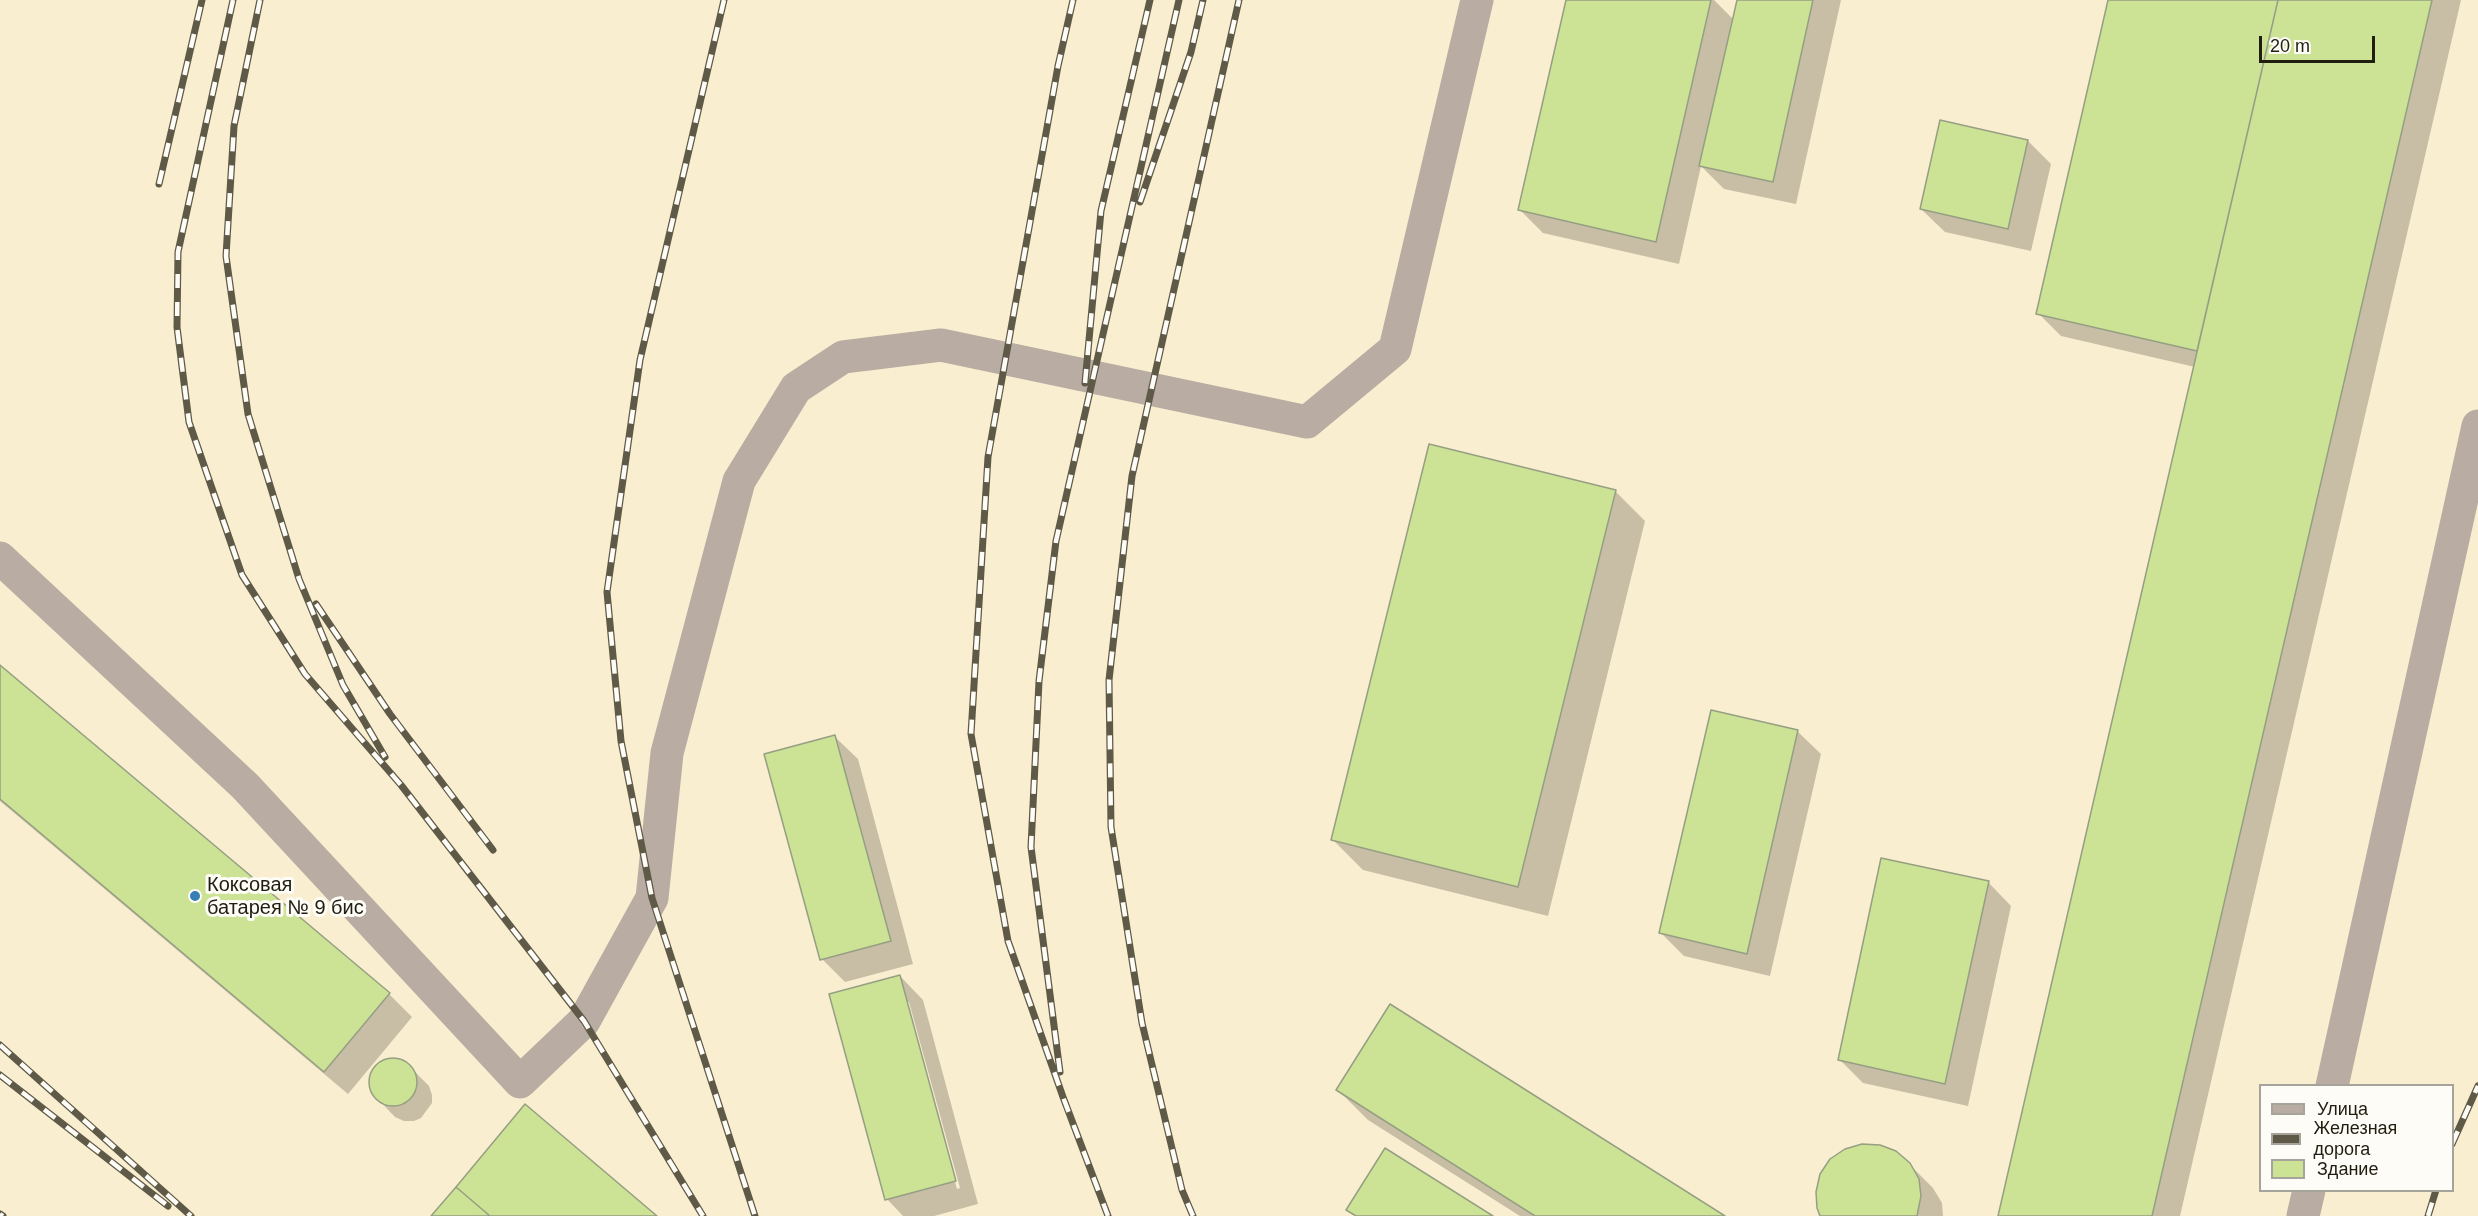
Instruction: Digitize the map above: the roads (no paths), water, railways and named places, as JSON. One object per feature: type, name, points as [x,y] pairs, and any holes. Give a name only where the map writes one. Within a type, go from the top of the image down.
[{"type":"lane","points":[[0,558],[245,786],[520,1082],[585,1021],[652,898],[668,753],[739,481],[796,388],[843,357],[940,345],[1307,422],[1395,349],[1477,0]]},
{"type":"lane","points":[[2332,1084],[2478,426]]},
{"type":"lane","points":[[2303,1216],[2309,1192]]},
{"type":"railway","points":[[159,184],[202,0]]},
{"type":"railway","points":[[233,0],[178,252],[177,327],[189,422],[242,575],[305,674],[401,785],[584,1021],[703,1216]]},
{"type":"railway","points":[[260,0],[234,126],[226,256],[248,414],[299,579],[343,685],[385,757]]},
{"type":"railway","points":[[724,0],[640,360],[607,592],[621,741],[652,898],[755,1216]]},
{"type":"railway","points":[[1073,0],[1058,66],[988,457],[971,734],[1008,941],[1108,1216]]},
{"type":"railway","points":[[1085,383],[1101,211],[1150,0]]},
{"type":"railway","points":[[1060,1072],[1031,847],[1039,681],[1056,541],[1179,0]]},
{"type":"railway","points":[[1140,202],[1191,52],[1203,0]]},
{"type":"railway","points":[[1193,1216],[1182,1190],[1142,1023],[1111,827],[1109,680],[1132,476],[1239,0]]},
{"type":"railway","points":[[316,604],[390,714],[493,850]]},
{"type":"railway","points":[[0,1045],[191,1216]]},
{"type":"railway","points":[[0,1075],[168,1206]]},
{"type":"railway","points":[[2454,1140],[2478,1086]]},
{"type":"railway","points":[[2428,1216],[2435,1192]]},
{"type":"place","name":"Коксовая батарея № 9 бис","points":[[195,896]]}]
